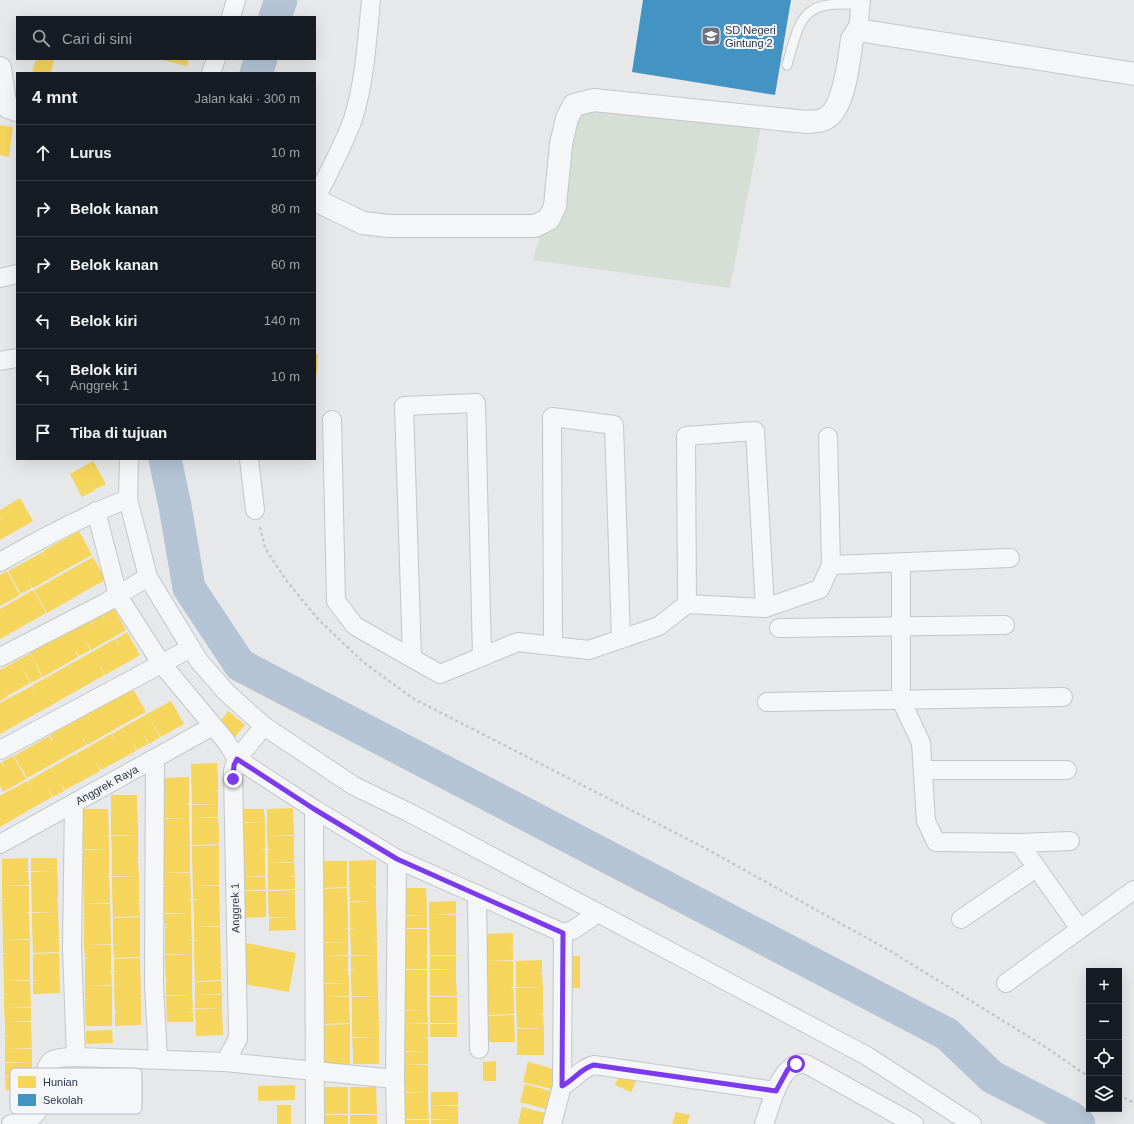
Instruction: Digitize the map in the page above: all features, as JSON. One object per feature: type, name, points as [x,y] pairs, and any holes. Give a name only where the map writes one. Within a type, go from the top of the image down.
[{"type":"street","points":[[230,16],[236,0]]},
{"type":"street","points":[[316,198],[343,141],[358,102],[371,0]]},
{"type":"street","points":[[316,200],[363,223],[388,226],[535,226],[549,219],[555,206],[561,144],[567,118],[574,105],[594,100],[807,122],[823,120],[829,116],[838,102],[852,39],[858,30],[861,2]]},
{"type":"street","points":[[858,30],[1134,74]]},
{"type":"street","points":[[211,72],[216,60]]},
{"type":"street","points":[[1,83],[6,105],[16,110]]},
{"type":"street","points":[[0,278],[16,274]]},
{"type":"street","points":[[0,361],[16,358]]},
{"type":"street","points":[[412,658],[404,406],[476,403],[482,657]]},
{"type":"street","points":[[553,646],[552,417],[614,425],[621,639]]},
{"type":"street","points":[[332,420],[336,601],[355,626],[440,674],[518,642],[589,650],[659,626],[687,604],[765,608],[820,589],[831,565],[828,437]]},
{"type":"street","points":[[687,604],[686,436],[755,432],[765,608]]},
{"type":"street","points":[[129,460],[128,499],[145,578],[199,661],[261,730],[354,786],[410,813],[593,916],[867,1056],[972,1124]]},
{"type":"street","points":[[249,460],[255,510]]},
{"type":"street","points":[[0,562],[67,525],[96,511],[128,499]]},
{"type":"street","points":[[96,511],[121,594],[161,663],[239,756],[314,809],[397,859],[563,933],[573,930],[593,916]]},
{"type":"street","points":[[831,565],[1010,558]]},
{"type":"street","points":[[901,563],[902,700],[921,743],[926,821],[936,842],[1019,843],[1070,841]]},
{"type":"street","points":[[0,657],[121,594],[145,578]]},
{"type":"street","points":[[779,628],[1005,626]]},
{"type":"street","points":[[0,750],[191,648]]},
{"type":"street","points":[[767,702],[1064,697]]},
{"type":"street","name":"Anggrek Raya","points":[[0,844],[213,726]]},
{"type":"street","points":[[239,756],[261,730]]},
{"type":"street","name":"Anggrek 1","points":[[225,1062],[238,1039],[233,779],[234,765],[239,756]]},
{"type":"street","points":[[155,759],[154,985],[158,1058]]},
{"type":"street","points":[[922,770],[1067,770]]},
{"type":"street","points":[[74,803],[72,948],[76,1057]]},
{"type":"street","points":[[314,809],[315,1124]]},
{"type":"street","points":[[1019,843],[1080,929]]},
{"type":"street","points":[[396,1124],[397,859]]},
{"type":"street","points":[[961,919],[1036,868]]},
{"type":"street","points":[[1006,982],[1134,890]]},
{"type":"street","points":[[477,894],[479,1049]]},
{"type":"street","points":[[552,1124],[562,1086],[563,933]]},
{"type":"street","points":[[48,1068],[51,1061],[58,1058],[158,1058],[225,1062],[395,1079]]},
{"type":"street","points":[[764,1124],[776,1091],[788,1069],[796,1064],[806,1064],[914,1124]]},
{"type":"street","points":[[562,1086],[570,1082],[588,1066],[594,1065],[776,1091]]},
{"type":"street","points":[[11,1124],[32,1119],[37,1114]]},
{"type":"lane","points":[[787,65],[798,26],[802,17],[809,10],[816,5],[861,2]]},
{"type":"path","points":[[255,510],[266,548],[286,580],[317,618],[363,662],[414,699],[703,847],[892,952],[1047,1048],[1088,1076]]},
{"type":"path","points":[[1122,1097],[1134,1103]]},
{"type":"shaded area","points":[[580,94],[764,110],[730,288],[533,260]]},
{"type":"building: Hunian","points":[[36,60],[54,60],[51,72],[32,72]]},
{"type":"building: Hunian","points":[[163,60],[189,60],[187,66]]},
{"type":"building: Hunian","points":[[0,125],[13,127],[9,157],[0,155]]},
{"type":"building: Hunian","points":[[316,354],[318,354],[317,374]]},
{"type":"building: Hunian","points":[[93,461],[106,484],[94,490],[89,480],[94,491],[82,497],[70,474]]},
{"type":"building: Hunian","points":[[20,498],[33,521],[0,540],[0,518],[2,521],[0,517],[0,510]]},
{"type":"building: Hunian","points":[[79,531],[92,555],[33,588],[27,578],[32,588],[21,594],[8,571],[43,552],[49,562],[43,551]]},
{"type":"building: Hunian","points":[[93,557],[106,580],[47,613],[34,590]]},
{"type":"building: Hunian","points":[[7,571],[20,595],[0,606],[0,575]]},
{"type":"building: Hunian","points":[[33,590],[46,613],[0,639],[0,609]]},
{"type":"building: Hunian","points":[[113,607],[126,630],[91,650],[85,640],[90,650],[79,656],[74,649],[78,657],[43,677],[30,653],[89,620],[95,630],[90,620],[101,614],[106,621],[102,613]]},
{"type":"building: Hunian","points":[[127,632],[140,655],[105,675],[97,660],[104,675],[57,702],[44,679],[115,639],[120,647],[116,639]]},
{"type":"building: Hunian","points":[[30,654],[42,677],[31,683],[18,660]]},
{"type":"building: Hunian","points":[[18,660],[30,683],[7,696],[2,686],[7,697],[0,701],[0,670]]},
{"type":"building: Hunian","points":[[44,679],[57,702],[0,734],[0,703],[32,686],[37,696],[32,685]]},
{"type":"building: Hunian","points":[[133,689],[146,712],[87,745],[81,735],[86,745],[27,778],[14,756],[49,736],[54,743],[50,735]]},
{"type":"building: Hunian","points":[[171,701],[184,724],[161,737],[147,714]]},
{"type":"building: Hunian","points":[[228,711],[245,725],[235,737],[219,723]]},
{"type":"building: Hunian","points":[[147,714],[160,737],[149,744],[143,734],[148,744],[137,750],[131,740],[136,751],[101,770],[95,760],[100,771],[65,790],[61,783],[64,791],[53,797],[47,787],[52,797],[0,827],[0,796],[27,781],[32,789],[28,781],[75,754],[80,762],[76,754],[111,734],[117,744],[112,734]]},
{"type":"building: Hunian","points":[[13,756],[26,779],[3,792],[0,786],[0,763],[1,762],[7,772],[2,762]]},
{"type":"building: Hunian","points":[[217,763],[218,790],[213,790],[218,791],[218,804],[192,804],[191,764]]},
{"type":"building: Hunian","points":[[189,777],[189,804],[184,804],[189,805],[189,818],[163,818],[162,792],[166,791],[162,791],[162,778]]},
{"type":"building: Hunian","points":[[111,795],[137,795],[138,821],[133,821],[138,822],[138,835],[111,835]]},
{"type":"building: Hunian","points":[[218,804],[218,817],[192,818],[192,805]]},
{"type":"building: Hunian","points":[[293,808],[294,835],[267,836],[267,809]]},
{"type":"building: Hunian","points":[[82,809],[108,809],[109,835],[105,835],[109,836],[109,849],[82,849],[82,823],[86,823],[82,822]]},
{"type":"building: Hunian","points":[[238,809],[264,809],[265,822],[238,822]]},
{"type":"building: Hunian","points":[[189,818],[190,845],[185,846],[190,846],[190,872],[164,873],[163,819]]},
{"type":"building: Hunian","points":[[192,818],[218,818],[219,844],[192,845]]},
{"type":"building: Hunian","points":[[265,822],[265,849],[261,849],[265,850],[265,876],[239,877],[238,823]]},
{"type":"building: Hunian","points":[[138,835],[138,849],[112,849],[111,836]]},
{"type":"building: Hunian","points":[[267,836],[294,836],[294,862],[268,863],[268,850],[272,849],[268,849]]},
{"type":"building: Hunian","points":[[219,845],[219,885],[193,886],[192,846]]},
{"type":"building: Hunian","points":[[109,849],[109,876],[105,877],[109,877],[110,903],[84,904],[83,864],[87,863],[83,863],[82,850]]},
{"type":"building: Hunian","points":[[112,849],[138,849],[138,862],[134,863],[138,863],[139,876],[112,876]]},
{"type":"building: Hunian","points":[[28,858],[28,871],[24,872],[28,872],[29,885],[2,886],[2,859]]},
{"type":"building: Hunian","points":[[31,858],[57,858],[57,871],[31,871]]},
{"type":"building: Hunian","points":[[376,860],[376,887],[372,887],[376,888],[376,901],[350,901],[349,861]]},
{"type":"building: Hunian","points":[[320,861],[347,861],[347,887],[320,888]]},
{"type":"building: Hunian","points":[[268,863],[294,863],[295,876],[290,877],[295,877],[295,889],[268,890]]},
{"type":"building: Hunian","points":[[57,871],[58,898],[53,898],[58,899],[58,912],[32,912],[31,872]]},
{"type":"building: Hunian","points":[[164,873],[190,873],[191,899],[186,899],[191,900],[191,913],[164,913],[164,887],[168,886],[164,886]]},
{"type":"building: Hunian","points":[[139,876],[139,903],[135,904],[139,904],[140,916],[113,917],[112,877]]},
{"type":"building: Hunian","points":[[239,877],[265,877],[266,890],[239,890]]},
{"type":"building: Hunian","points":[[2,886],[29,886],[29,912],[25,912],[29,913],[30,939],[3,940],[2,900],[7,899],[2,899]]},
{"type":"building: Hunian","points":[[193,886],[219,886],[220,926],[194,927],[193,900],[198,899],[193,899]]},
{"type":"building: Hunian","points":[[347,888],[348,928],[344,929],[348,929],[348,942],[321,942],[321,902],[325,902],[321,901],[320,889]]},
{"type":"building: Hunian","points":[[400,888],[426,888],[427,915],[400,915]]},
{"type":"building: Hunian","points":[[295,890],[295,917],[269,917],[268,891]]},
{"type":"building: Hunian","points":[[239,891],[266,891],[266,917],[240,918]]},
{"type":"building: Hunian","points":[[376,901],[377,941],[373,941],[377,942],[377,955],[351,955],[350,929],[355,929],[350,928],[350,902]]},
{"type":"building: Hunian","points":[[456,901],[456,914],[429,915],[429,902]]},
{"type":"building: Hunian","points":[[84,904],[110,904],[111,944],[84,945],[84,918],[88,918],[84,917]]},
{"type":"building: Hunian","points":[[58,912],[59,939],[54,940],[59,940],[59,952],[33,953],[32,913]]},
{"type":"building: Hunian","points":[[191,913],[192,940],[187,941],[192,941],[192,954],[165,954],[165,928],[169,927],[165,927],[164,914]]},
{"type":"building: Hunian","points":[[427,915],[427,928],[400,928],[400,916]]},
{"type":"building: Hunian","points":[[429,915],[456,915],[456,955],[430,955]]},
{"type":"building: Hunian","points":[[140,917],[140,957],[114,958],[113,945],[118,944],[113,944],[113,918]]},
{"type":"building: Hunian","points":[[295,917],[296,930],[269,931],[269,918]]},
{"type":"building: Hunian","points":[[194,927],[220,927],[221,967],[217,967],[221,968],[221,980],[195,981],[194,941],[199,941],[194,940]]},
{"type":"building: Hunian","points":[[400,929],[427,929],[427,955],[423,956],[427,956],[427,969],[401,969]]},
{"type":"building: Hunian","points":[[513,933],[513,946],[509,947],[513,947],[513,960],[486,961],[486,934]]},
{"type":"building: Hunian","points":[[3,940],[30,940],[30,980],[4,981],[3,954],[8,954],[3,953]]},
{"type":"building: Hunian","points":[[348,942],[348,955],[322,956],[321,943]]},
{"type":"building: Hunian","points":[[246,943],[296,953],[289,992],[238,983]]},
{"type":"building: Hunian","points":[[84,945],[111,945],[111,971],[107,972],[111,972],[112,985],[85,986],[85,959],[89,958],[85,958]]},
{"type":"building: Hunian","points":[[59,953],[60,993],[33,994],[33,981],[37,981],[33,980],[33,954]]},
{"type":"building: Hunian","points":[[192,954],[192,995],[166,995],[166,982],[170,982],[166,981],[165,955]]},
{"type":"building: Hunian","points":[[377,955],[378,996],[352,996],[351,970],[355,969],[351,969],[351,956]]},
{"type":"building: Hunian","points":[[322,956],[348,956],[348,969],[344,970],[348,970],[349,983],[322,983]]},
{"type":"building: Hunian","points":[[430,956],[456,956],[456,969],[430,969]]},
{"type":"building: Hunian","points":[[565,956],[580,956],[580,988],[565,988]]},
{"type":"building: Hunian","points":[[140,958],[141,998],[137,999],[141,999],[141,1025],[115,1026],[115,1013],[121,1013],[115,1012],[114,986],[119,985],[114,985],[114,972],[118,971],[114,971],[114,959]]},
{"type":"building: Hunian","points":[[542,960],[542,973],[538,973],[542,974],[543,987],[516,987],[516,961]]},
{"type":"building: Hunian","points":[[486,961],[513,961],[513,987],[509,987],[513,988],[514,1014],[488,1015],[487,975],[491,974],[487,974]]},
{"type":"building: Hunian","points":[[456,969],[457,996],[430,996],[430,970]]},
{"type":"building: Hunian","points":[[401,970],[427,970],[427,983],[401,983]]},
{"type":"building: Hunian","points":[[4,981],[30,981],[31,1007],[4,1008],[4,995],[8,994],[4,994]]},
{"type":"building: Hunian","points":[[221,981],[222,994],[195,995],[195,982]]},
{"type":"building: Hunian","points":[[349,983],[349,996],[323,997],[322,984]]},
{"type":"building: Hunian","points":[[401,983],[427,983],[427,1010],[401,1010]]},
{"type":"building: Hunian","points":[[85,986],[112,986],[112,1026],[86,1026],[85,1000],[90,1000],[85,999]]},
{"type":"building: Hunian","points":[[543,987],[543,1001],[516,1001],[516,988]]},
{"type":"building: Hunian","points":[[192,995],[193,1008],[188,1009],[193,1009],[193,1022],[167,1022],[166,996]]},
{"type":"building: Hunian","points":[[195,995],[222,995],[222,1008],[195,1008]]},
{"type":"building: Hunian","points":[[378,996],[379,1023],[374,1023],[379,1024],[379,1037],[352,1037],[352,997]]},
{"type":"building: Hunian","points":[[323,997],[349,997],[350,1023],[323,1024]]},
{"type":"building: Hunian","points":[[430,997],[457,997],[457,1010],[430,1010]]},
{"type":"building: Hunian","points":[[516,1001],[543,1001],[543,1014],[539,1015],[543,1015],[544,1028],[517,1028]]},
{"type":"building: Hunian","points":[[4,1008],[31,1008],[31,1021],[5,1022]]},
{"type":"building: Hunian","points":[[222,1008],[223,1035],[196,1036],[195,1009]]},
{"type":"building: Hunian","points":[[427,1010],[428,1023],[401,1024],[401,1011]]},
{"type":"building: Hunian","points":[[430,1010],[457,1010],[457,1023],[430,1023]]},
{"type":"building: Hunian","points":[[514,1015],[515,1042],[488,1042],[488,1029],[492,1029],[488,1028],[488,1016]]},
{"type":"building: Hunian","points":[[5,1022],[31,1022],[32,1048],[5,1049],[5,1036],[9,1036],[5,1035]]},
{"type":"building: Hunian","points":[[350,1024],[350,1064],[324,1065],[323,1038],[328,1037],[323,1037],[323,1025]]},
{"type":"building: Hunian","points":[[401,1024],[428,1024],[428,1037],[423,1038],[428,1038],[428,1051],[402,1051]]},
{"type":"building: Hunian","points":[[430,1024],[457,1024],[457,1037],[430,1037]]},
{"type":"building: Hunian","points":[[544,1028],[544,1055],[517,1055],[517,1029]]},
{"type":"building: Hunian","points":[[112,1030],[113,1043],[86,1044],[86,1031]]},
{"type":"building: Hunian","points":[[379,1037],[379,1064],[353,1064],[352,1038]]},
{"type":"building: Hunian","points":[[5,1049],[32,1049],[32,1062],[5,1062]]},
{"type":"building: Hunian","points":[[428,1051],[428,1064],[402,1065],[402,1052]]},
{"type":"building: Hunian","points":[[496,1061],[496,1081],[483,1081],[483,1062]]},
{"type":"building: Hunian","points":[[32,1062],[32,1068],[10,1068],[10,1076],[5,1076],[5,1063]]},
{"type":"building: Hunian","points":[[528,1062],[558,1070],[552,1089],[523,1082]]},
{"type":"building: Hunian","points":[[402,1065],[428,1065],[428,1092],[402,1092],[402,1079],[406,1078],[402,1078]]},
{"type":"building: Hunian","points":[[621,1071],[637,1079],[631,1092],[615,1085]]},
{"type":"building: Hunian","points":[[5,1077],[10,1077],[10,1090],[6,1090]]},
{"type":"building: Hunian","points":[[525,1084],[551,1091],[546,1109],[520,1102]]},
{"type":"building: Hunian","points":[[295,1085],[295,1100],[258,1101],[258,1086]]},
{"type":"building: Hunian","points":[[321,1087],[348,1087],[348,1114],[321,1114]]},
{"type":"building: Hunian","points":[[350,1087],[376,1087],[377,1114],[350,1114]]},
{"type":"building: Hunian","points":[[428,1092],[429,1119],[402,1119],[402,1093]]},
{"type":"building: Hunian","points":[[431,1092],[458,1092],[458,1105],[431,1106]]},
{"type":"building: Hunian","points":[[277,1105],[291,1105],[291,1124],[277,1124]]},
{"type":"building: Hunian","points":[[431,1106],[458,1106],[458,1119],[431,1119]]},
{"type":"building: Hunian","points":[[522,1107],[545,1113],[542,1124],[518,1124]]},
{"type":"building: Hunian","points":[[676,1112],[690,1115],[687,1124],[672,1124]]},
{"type":"building: Hunian","points":[[321,1115],[348,1115],[348,1124],[321,1124]]},
{"type":"building: Hunian","points":[[350,1115],[377,1115],[377,1124],[350,1124]]},
{"type":"building: Hunian","points":[[458,1119],[458,1124],[431,1124],[431,1120]]},
{"type":"building: Hunian","points":[[402,1120],[429,1120],[429,1124],[402,1124]]},
{"type":"building: Sekolah","name":"SD Negeri Gintung 2","points":[[643,0],[791,0],[775,95],[632,72]]},
{"type":"waterway","points":[[275,16],[281,0]]},
{"type":"waterway","points":[[256,72],[261,60]]},
{"type":"waterway","points":[[165,460],[175,506],[189,588],[240,665],[947,1034],[992,1077],[1070,1117],[1079,1124]]},
{"type":"place","name":"SD Negeri Gintung 2","points":[[711,36]]},
{"type":"route","points":[[233,779],[234,765],[237,759],[286,792],[397,859],[563,933],[562,1086],[575,1078],[583,1069],[594,1065],[776,1091],[782,1076],[791,1066],[796,1064]]}]
